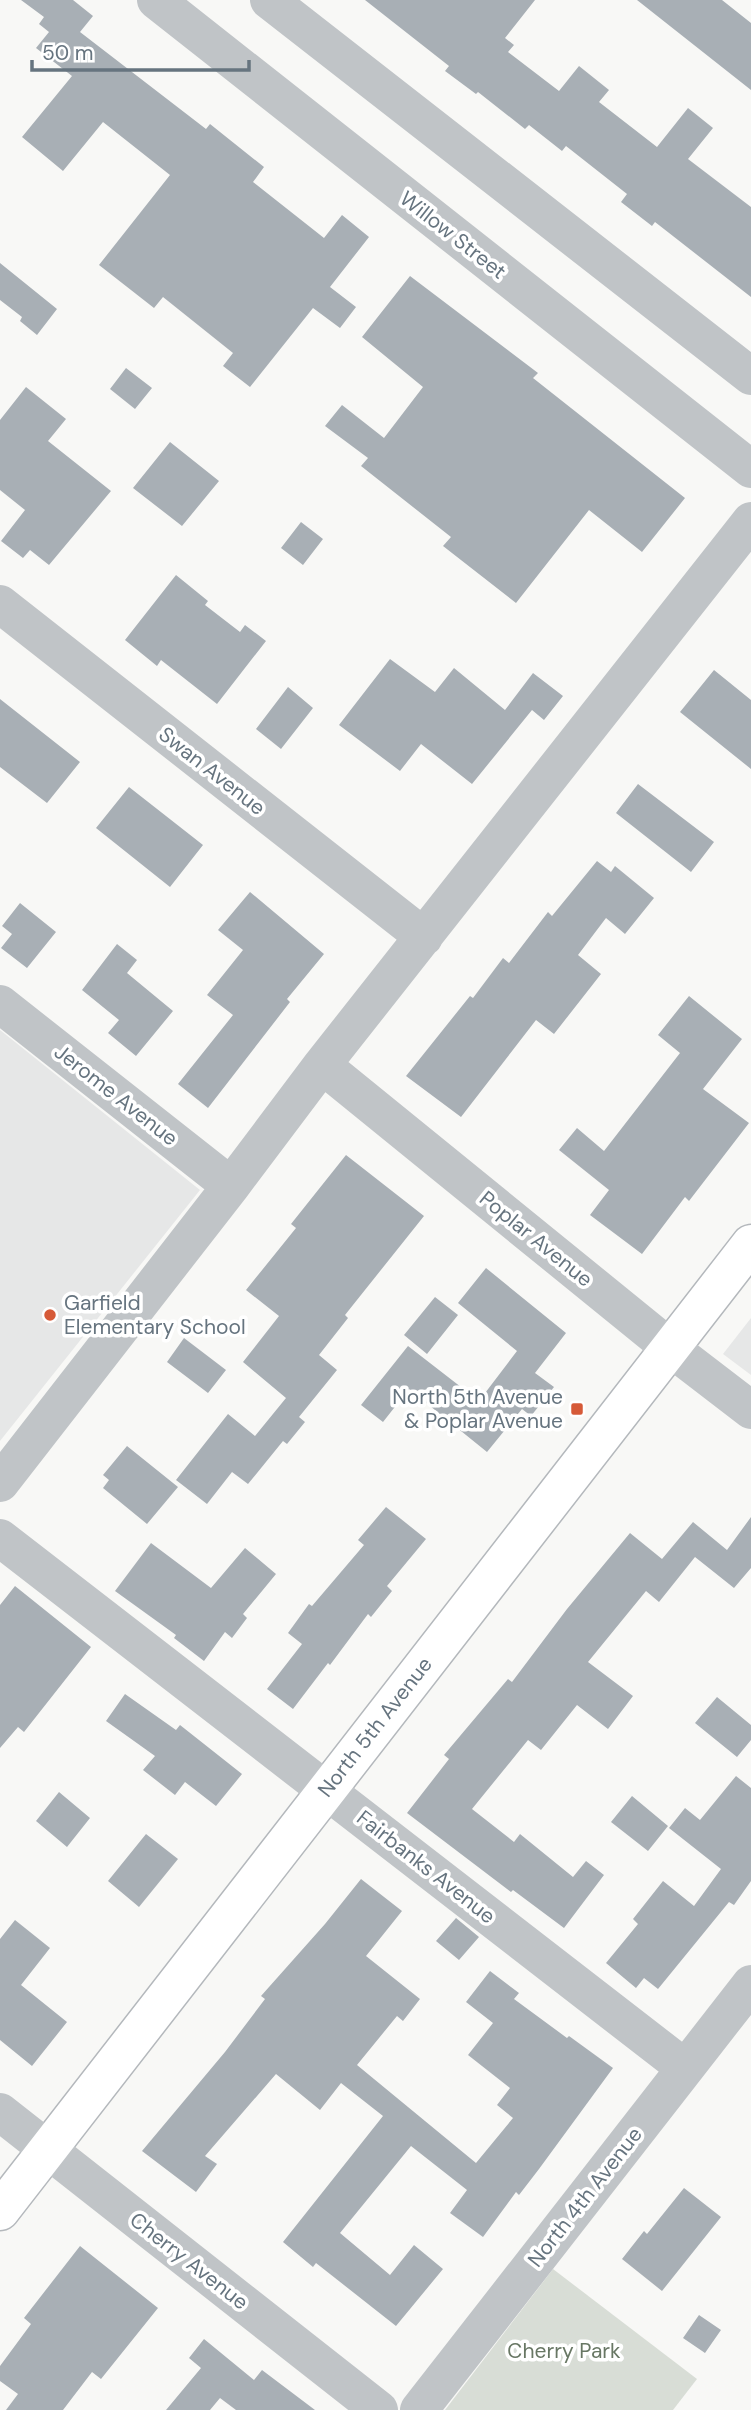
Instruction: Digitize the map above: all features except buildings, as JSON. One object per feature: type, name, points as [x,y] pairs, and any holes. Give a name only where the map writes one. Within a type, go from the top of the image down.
[{"type":"main road","name":"North 5th Avenue","points":[[0,2211],[751,1244]]},
{"type":"street","name":"Willow Street","points":[[156,0],[751,469]]},
{"type":"street","points":[[269,0],[751,376]]},
{"type":"street","points":[[0,1483],[322,1065],[751,522]]},
{"type":"street","name":"Swan Avenue","points":[[0,604],[424,937]]},
{"type":"street","name":"Jerome Avenue","points":[[0,1004],[231,1186]]},
{"type":"street","name":"Poplar Avenue","points":[[322,1065],[669,1347],[751,1410]]},
{"type":"street","name":"Fairbanks Avenue","points":[[0,1538],[685,2068]]},
{"type":"street","name":"North 4th Avenue","points":[[419,2410],[751,1984]]},
{"type":"street","name":"Cherry Avenue","points":[[0,2112],[379,2410]]},
{"type":"shaded area","name":"Garfield Elementary School","points":[[0,1030],[200,1190],[0,1441]]},
{"type":"shaded area","points":[[751,1318],[751,1375],[723,1354]]},
{"type":"green space","name":"Cherry Park","points":[[553,2269],[697,2379],[673,2410],[445,2410]]},
{"type":"place","name":"Garfield Elementary School","points":[[50,1315]]},
{"type":"place","name":"North 5th Avenue & Poplar Avenue","points":[[577,1409]]}]
